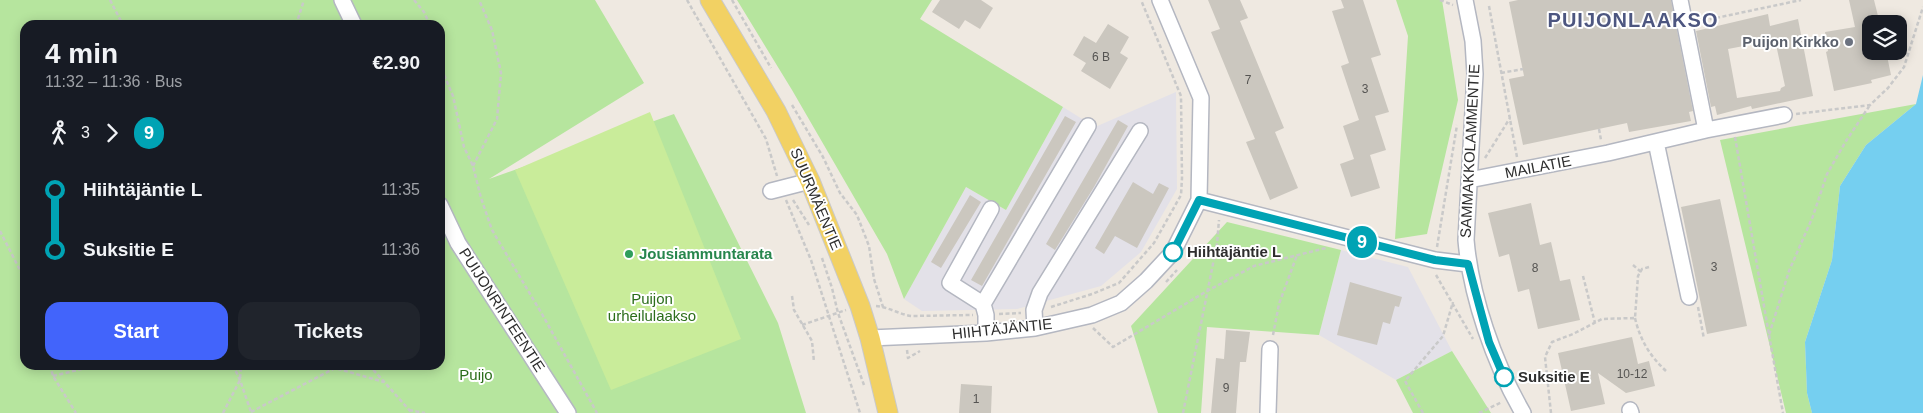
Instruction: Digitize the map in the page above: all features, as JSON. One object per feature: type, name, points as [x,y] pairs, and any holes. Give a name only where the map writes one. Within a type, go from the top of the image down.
[{"type":"main road","name":"SUURMÄENTIE","points":[[710,0],[776,111],[810,181],[860,306],[870,338],[888,413]]},
{"type":"street","points":[[342,0],[352,20]]},
{"type":"street","name":"HIIHTÄJÄNTIE","points":[[870,338],[986,333],[1035,328],[1092,315],[1121,303],[1146,281],[1173,252],[1199,200],[1201,98],[1160,0]]},
{"type":"street","points":[[1680,0],[1706,130]]},
{"type":"street","name":"SAMMAKKOLAMMENTIE","points":[[1470,3],[1476,74],[1466,240],[1468,264],[1489,342],[1512,394],[1523,413]]},
{"type":"street","name":"MAILATIE","points":[[1469,180],[1605,149],[1656,142],[1784,115]]},
{"type":"street","points":[[983,304],[1088,126]]},
{"type":"street","points":[[1035,328],[1034,310],[1040,293],[1140,131]]},
{"type":"street","points":[[1656,142],[1690,297]]},
{"type":"street","points":[[771,191],[810,181]]},
{"type":"street","points":[[1199,200],[1435,260],[1468,264]]},
{"type":"street","points":[[986,333],[986,315],[983,304],[950,283],[991,209]]},
{"type":"street","name":"PUIJONRINTEENTIE","points":[[445,216],[458,244],[568,413]]},
{"type":"street","points":[[1268,413],[1270,349]]},
{"type":"path","points":[[110,0],[120,20]]},
{"type":"path","points":[[298,20],[304,0]]},
{"type":"path","points":[[414,0],[428,20]]},
{"type":"path","points":[[472,166],[497,119],[501,74],[492,30],[479,0]]},
{"type":"path","points":[[732,0],[775,75]]},
{"type":"path","points":[[1440,0],[1470,3],[1501,73],[1516,153]]},
{"type":"path","points":[[1685,24],[1801,0]]},
{"type":"path","points":[[1769,335],[1789,271],[1813,216],[1827,174],[1846,141],[1870,106],[1888,88],[1904,67],[1923,7]]},
{"type":"path","points":[[1501,73],[1523,69]]},
{"type":"path","points":[[445,77],[453,96],[464,147],[472,166],[492,230],[542,314],[597,413]]},
{"type":"path","points":[[789,100],[823,157],[840,193],[857,215],[869,246],[874,279],[883,307]]},
{"type":"path","points":[[1784,115],[1870,106]]},
{"type":"path","points":[[1482,164],[1510,118]]},
{"type":"path","points":[[1733,125],[1783,413]]},
{"type":"path","points":[[1599,129],[1605,149]]},
{"type":"path","points":[[787,187],[793,202],[810,227]]},
{"type":"path","points":[[1183,413],[1217,244],[1220,216]]},
{"type":"path","points":[[0,231],[20,270]]},
{"type":"path","points":[[1090,325],[1113,346],[1254,266],[1329,247]]},
{"type":"path","points":[[820,252],[838,313],[866,393]]},
{"type":"path","points":[[1270,349],[1279,304],[1297,255]]},
{"type":"path","points":[[1633,265],[1640,272]]},
{"type":"path","points":[[1648,267],[1642,269],[1638,276],[1635,318],[1639,334],[1653,358],[1666,371]]},
{"type":"path","points":[[1583,276],[1595,323]]},
{"type":"path","points":[[792,296],[794,310],[812,342],[814,362]]},
{"type":"path","points":[[1423,413],[1406,381],[1443,336],[1453,302]]},
{"type":"path","points":[[802,325],[829,316]]},
{"type":"path","points":[[1550,413],[1545,357],[1552,342],[1573,334],[1602,319],[1635,318]]},
{"type":"path","points":[[51,370],[53,376],[76,413]]},
{"type":"path","points":[[53,376],[78,370]]},
{"type":"path","points":[[235,370],[251,412],[332,370]]},
{"type":"path","points":[[224,413],[240,380],[241,370]]},
{"type":"path","points":[[343,370],[384,382]]},
{"type":"path","points":[[373,370],[412,413]]},
{"type":"path","points":[[1479,413],[1503,401]]},
{"type":"path","points":[[409,410],[425,413]]},
{"type":"shaded area","points":[[1176,92],[1177,189],[1141,252],[1101,286],[1017,309],[922,311],[904,299],[966,187],[1006,210],[1063,107],[1095,127]]},
{"type":"shaded area","points":[[1341,250],[1408,267],[1452,351],[1396,380],[1319,335]]},
{"type":"green space","points":[[0,0],[595,0],[644,83],[489,179],[674,114],[778,323],[806,413],[0,413]]},
{"type":"green space","points":[[737,0],[932,0],[920,19],[1063,107],[1006,210],[966,187],[904,299],[887,254],[792,90]]},
{"type":"green space","points":[[1396,0],[1442,0],[1458,100],[1427,234],[1395,239],[1408,36]]},
{"type":"green space","points":[[1916,104],[1866,145],[1840,186],[1832,260],[1805,342],[1807,393],[1812,413],[1786,413],[1720,140]]},
{"type":"green space","name":"Jousiammuntarata","points":[[650,112],[741,339],[611,390],[515,170]]},
{"type":"green space","points":[[1227,222],[1341,250],[1319,335],[1207,327],[1201,413],[1158,413],[1131,326]]},
{"type":"green space","points":[[1452,351],[1491,413],[1413,413],[1396,380]]},
{"type":"water","points":[[1923,75],[1923,413],[1812,413],[1807,393],[1805,342],[1832,260],[1840,186],[1866,145],[1916,104]]},
{"type":"building","points":[[940,0],[981,0],[993,8],[980,29],[965,20],[959,29],[932,12]]},
{"type":"building","points":[[1208,0],[1240,0],[1248,18],[1240,21],[1284,128],[1275,132],[1298,188],[1270,200],[1246,142],[1255,139],[1211,32],[1220,29]]},
{"type":"building","points":[[1341,0],[1363,0],[1381,55],[1371,58],[1389,112],[1375,116],[1386,150],[1370,155],[1380,188],[1351,197],[1340,164],[1354,159],[1343,126],[1359,120],[1341,66],[1349,63],[1332,11],[1344,8]]},
{"type":"building","points":[[1518,0],[1671,0],[1693,111],[1689,112],[1691,121],[1629,132],[1627,123],[1523,145],[1509,79],[1524,76],[1509,2]]},
{"type":"building","name":"Puijon Kirkko","points":[[1849,0],[1874,0],[1878,15],[1862,15],[1862,60],[1888,60],[1891,75],[1871,80],[1872,83],[1834,91],[1826,52],[1828,51],[1825,32],[1855,27]]},
{"type":"building","points":[[1768,14],[1770,26],[1798,19],[1813,96],[1752,109],[1751,106],[1717,115],[1715,106],[1711,107],[1696,31]],"holes":[[[1775,40],[1785,86],[1780,91],[1737,98],[1728,49]]]},
{"type":"building","points":[[1108,24],[1129,37],[1120,53],[1128,58],[1110,89],[1081,71],[1086,63],[1073,55],[1084,36],[1096,43]]},
{"type":"building","points":[[1065,116],[1076,122],[982,286],[971,280]]},
{"type":"building","points":[[1118,120],[1128,126],[1094,187],[1055,250],[1046,244]]},
{"type":"building","points":[[1133,182],[1153,194],[1159,183],[1169,188],[1137,248],[1115,236],[1104,254],[1095,248]]},
{"type":"building","points":[[970,195],[981,202],[941,268],[931,262]]},
{"type":"building","points":[[1720,199],[1747,326],[1707,334],[1681,207]]},
{"type":"building","points":[[1531,203],[1540,245],[1551,242],[1560,281],[1570,279],[1580,320],[1538,329],[1529,289],[1518,292],[1509,254],[1499,257],[1488,213]]},
{"type":"building","points":[[1350,282],[1402,297],[1399,307],[1395,306],[1390,324],[1383,322],[1377,345],[1337,335]]},
{"type":"building","points":[[1226,330],[1250,332],[1246,362],[1240,362],[1236,413],[1211,413],[1216,358],[1224,359]]},
{"type":"building","points":[[1632,337],[1638,364],[1649,361],[1655,386],[1626,393],[1598,373],[1605,404],[1571,411],[1558,353]]},
{"type":"building","points":[[961,384],[992,386],[991,413],[959,413]]},
{"type":"bus line","name":"9","points":[[1173,252],[1199,200],[1435,260],[1468,264],[1489,342],[1504,377]]},
{"type":"place","name":"Puijon Kirkko","points":[[1849,42]]},
{"type":"place","name":"Hiihtäjäntie L","points":[[1173,252]]},
{"type":"place","name":"Jousiammuntarata","points":[[629,254]]},
{"type":"place","name":"Suksitie E","points":[[1504,377]]},
{"type":"district","name":"PUIJONLAAKSO","points":[[1633,20]]},
{"type":"park label","name":"Puijon urheilulaakso","points":[[652,308]]},
{"type":"park label","name":"Puijo","points":[[476,375]]}]
